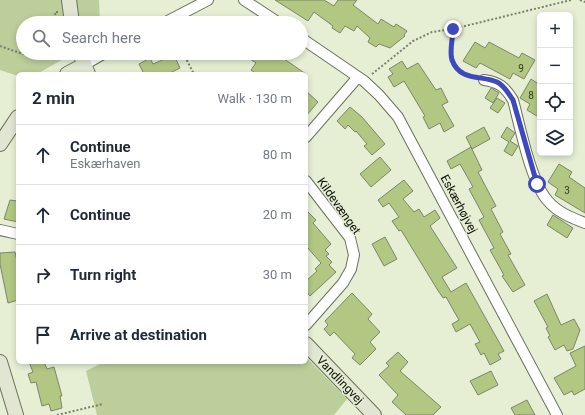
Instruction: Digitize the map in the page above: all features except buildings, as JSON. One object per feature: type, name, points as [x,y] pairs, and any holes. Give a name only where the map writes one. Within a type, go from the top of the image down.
[{"type":"street","points":[[69,0],[71,16]]},
{"type":"street","points":[[177,16],[208,0]]},
{"type":"street","points":[[244,0],[268,16]]},
{"type":"street","name":"Eskærhøjvej","points":[[308,43],[361,79],[379,95],[398,118],[557,415]]},
{"type":"street","points":[[70,72],[84,64]]},
{"type":"street","points":[[308,135],[361,79]]},
{"type":"street","points":[[484,80],[495,81],[506,88],[513,100],[537,184],[548,202],[566,215],[585,223]]},
{"type":"street","points":[[0,144],[16,120]]},
{"type":"street","name":"Kildevænget","points":[[308,184],[350,238],[354,255],[351,269],[343,284],[308,323]]},
{"type":"street","points":[[0,230],[16,234]]},
{"type":"street","name":"Vandlingvej","points":[[308,346],[374,415]]},
{"type":"street","points":[[0,362],[16,415]]},
{"type":"path","points":[[361,79],[413,41],[432,32],[453,29],[571,0]]},
{"type":"path","points":[[580,0],[585,2]]},
{"type":"path","points":[[453,29],[452,59],[457,68],[471,77],[484,80]]},
{"type":"path","points":[[0,46],[16,52]]},
{"type":"path","points":[[187,60],[193,72]]},
{"type":"path","points":[[57,415],[102,404]]},
{"type":"green space","points":[[0,0],[99,0],[100,16],[16,16],[16,60],[62,60],[41,72],[16,72],[16,75],[0,70]]},
{"type":"green space","points":[[308,359],[347,399],[334,415],[97,415],[86,371],[100,364],[308,364]]},
{"type":"route","points":[[453,29],[452,59],[457,68],[471,77],[495,81],[506,88],[513,100],[537,184]]}]
